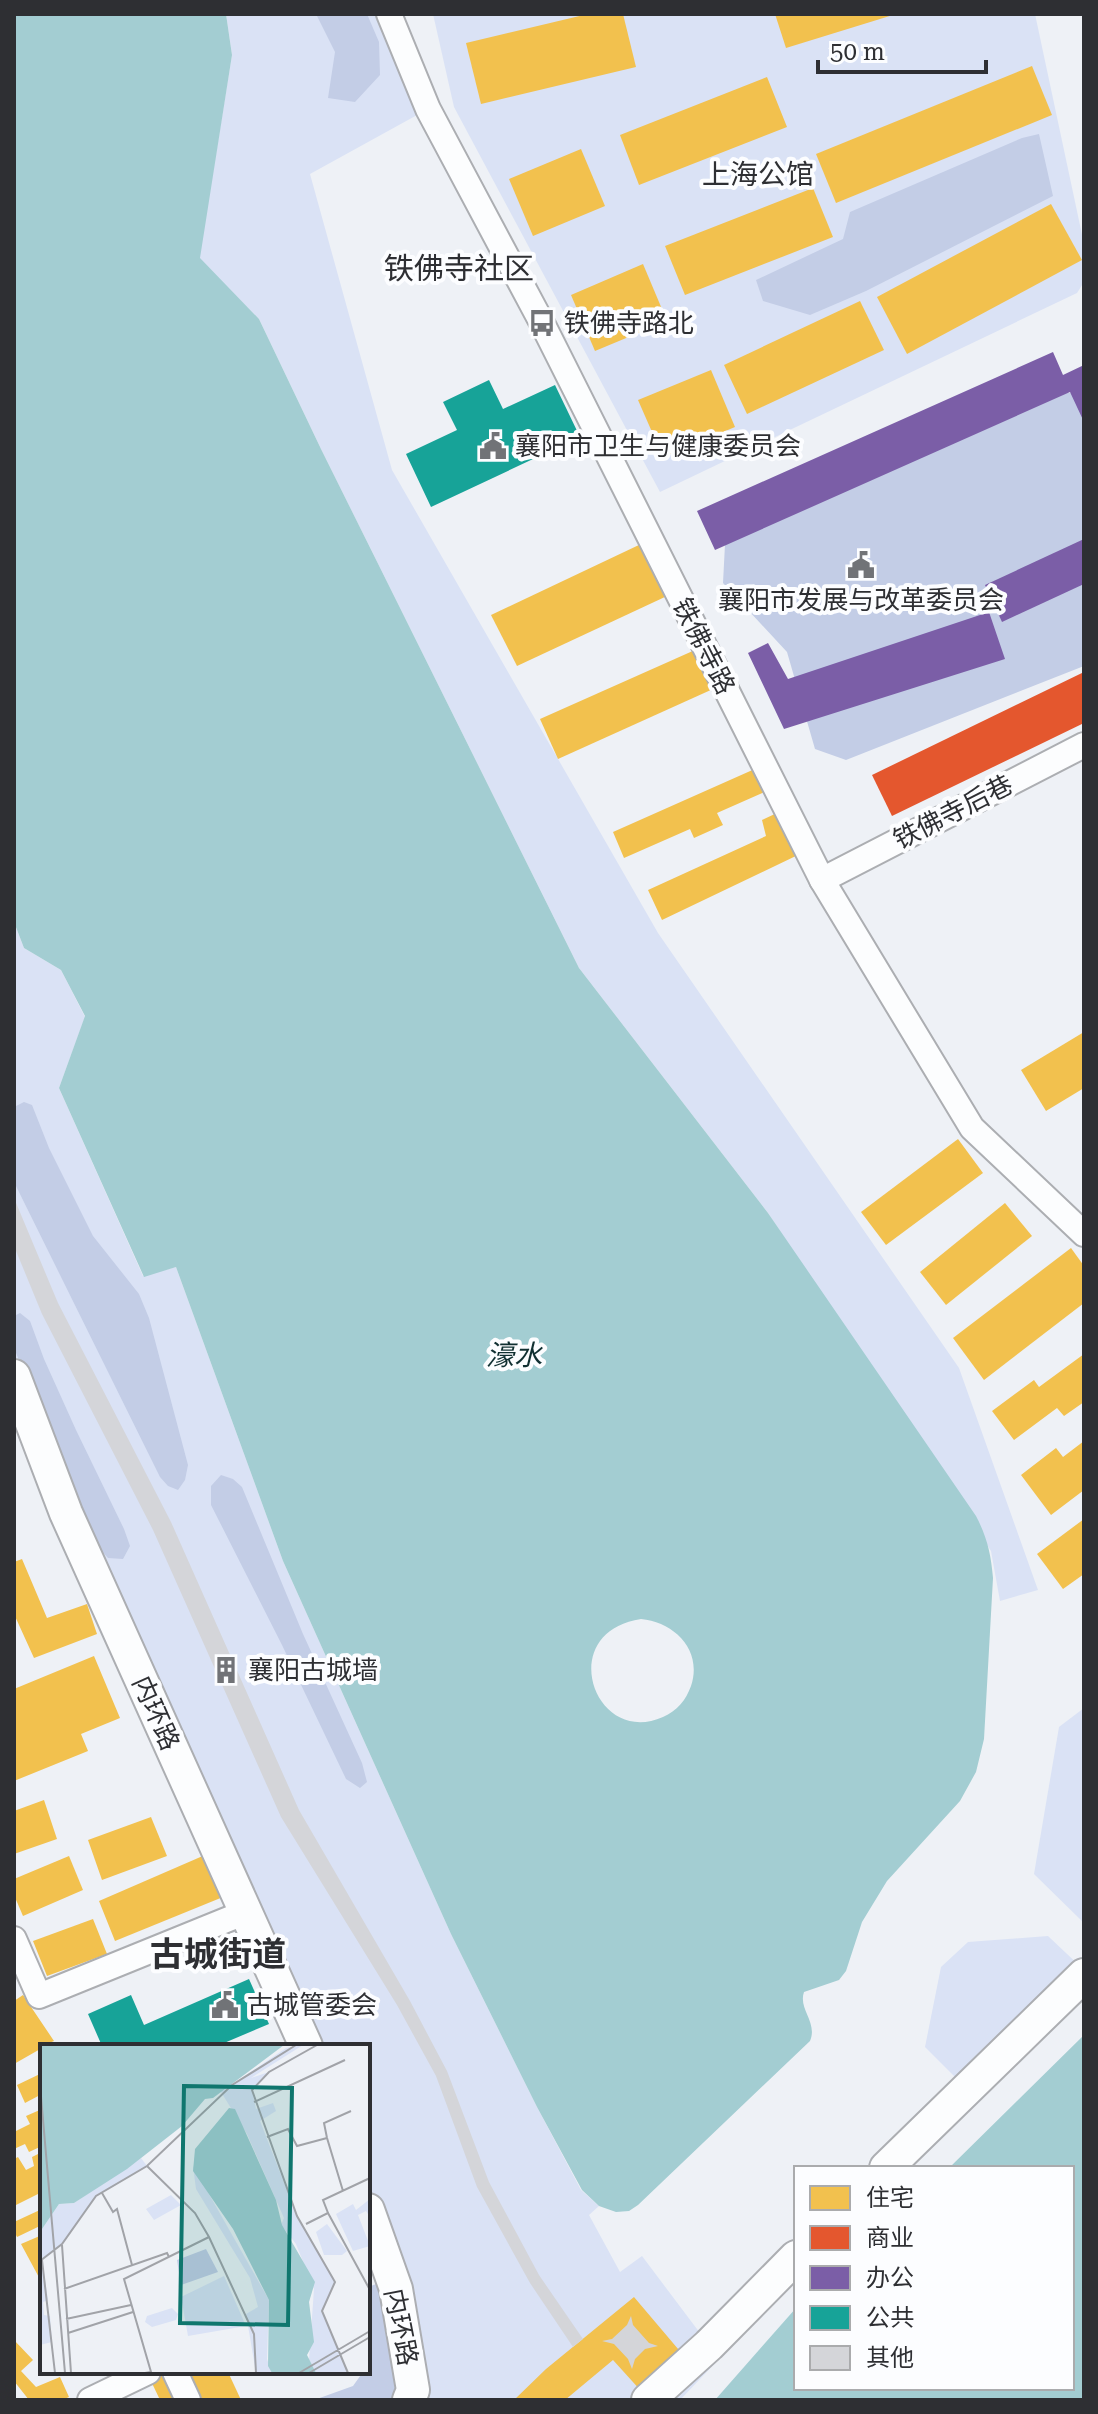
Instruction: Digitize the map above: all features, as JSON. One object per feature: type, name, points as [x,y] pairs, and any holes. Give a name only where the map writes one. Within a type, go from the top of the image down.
[{"type":"street","name":"铁佛寺路","points":[[389,14],[428,109],[542,323],[822,880],[972,1128],[1084,1234]]},
{"type":"street","name":"铁佛寺后巷","points":[[822,880],[1084,745]]},
{"type":"street","name":"内环路","points":[[14,1376],[66,1513],[305,2044]]},
{"type":"street","points":[[14,1939],[39,1996],[246,1912]]},
{"type":"street","points":[[888,2166],[1084,1975]]},
{"type":"street","name":"内环路","points":[[370,2221],[378,2267],[396,2289],[413,2390],[409,2400]]},
{"type":"street","points":[[648,2400],[709,2345],[794,2259]]},
{"type":"street","points":[[90,2400],[144,2374]]},
{"type":"street","points":[[176,2374],[188,2400]]},
{"type":"shaded area","points":[[226,14],[389,14],[428,109],[310,174],[392,470],[658,933],[959,1368],[1038,1590],[1000,1601],[991,1551],[768,1213],[579,968],[259,319],[199,258],[232,55]]},
{"type":"shaded area","points":[[316,14],[367,14],[379,42],[380,75],[355,102],[328,98],[335,52]]},
{"type":"shaded area","points":[[433,14],[1035,14],[1084,244],[1084,282],[1077,293],[660,492],[454,107]]},
{"type":"shaded area","points":[[1039,134],[1053,196],[866,291],[810,315],[763,301],[756,280],[843,239],[850,212],[1022,138]]},
{"type":"shaded area","points":[[1030,390],[1084,394],[1084,666],[846,760],[815,749],[787,652],[723,583],[726,525]]},
{"type":"shaded area","points":[[14,922],[24,948],[61,970],[85,1017],[59,1088],[143,1276],[176,1267],[283,1561],[451,1934],[581,2190],[599,2206],[589,2215],[620,2272],[642,2256],[721,2357],[680,2400],[409,2400],[370,2219],[370,2044],[305,2044],[14,1376]]},
{"type":"shaded area","points":[[24,1102],[32,1105],[49,1148],[93,1236],[139,1294],[149,1318],[188,1465],[185,1480],[178,1490],[168,1486],[160,1477],[16,1186],[14,1107]]},
{"type":"shaded area","points":[[20,1313],[30,1321],[76,1430],[124,1529],[130,1546],[123,1559],[108,1558],[94,1542],[14,1348],[14,1316]]},
{"type":"shaded area","points":[[221,1475],[233,1479],[242,1487],[303,1634],[362,1763],[367,1782],[360,1788],[346,1779],[211,1505],[211,1486]]},
{"type":"shaded area","points":[[1084,1708],[1084,1923],[1034,1874],[1059,1727]]},
{"type":"shaded area","points":[[1048,1936],[1084,1970],[967,2089],[925,2047],[941,1967],[968,1942]]},
{"type":"shaded area","points":[[379,2283],[399,2384],[393,2400],[314,2400],[353,2386],[362,2374],[370,2374],[370,2286]]},
{"type":"water","name":"濠水","points":[[14,14],[226,14],[232,55],[200,258],[259,319],[579,968],[768,1213],[976,1516],[990,1553],[993,1578],[984,1739],[976,1772],[960,1801],[887,1881],[862,1922],[846,1971],[839,1980],[804,1992],[804,2004],[812,2028],[810,2041],[629,2211],[616,2212],[599,2206],[582,2190],[451,1934],[283,1561],[176,1267],[144,1277],[59,1088],[85,1016],[61,970],[24,948],[14,922]],"holes":[[[641,1619],[653,1621],[674,1632],[689,1650],[694,1673],[691,1686],[684,1700],[668,1715],[639,1722],[618,1717],[603,1703],[594,1684],[592,1664],[598,1644],[614,1628]]]},
{"type":"water","points":[[1084,2035],[1084,2400],[715,2400],[794,2310],[794,2390],[1074,2390],[1074,2166],[951,2166]]},
{"type":"building: 住宅","points":[[588,14],[623,14],[636,67],[481,104],[466,43]]},
{"type":"building: 住宅","points":[[775,14],[893,14],[893,15],[786,48]]},
{"type":"building: 住宅","points":[[1032,66],[1052,115],[836,203],[816,154]]},
{"type":"building: 住宅","points":[[767,77],[787,127],[639,185],[620,135]]},
{"type":"building: 住宅","points":[[581,149],[605,206],[533,236],[509,179]]},
{"type":"building: 住宅","points":[[813,188],[833,237],[685,295],[665,246]]},
{"type":"building: 住宅","points":[[1051,204],[1082,260],[907,354],[877,297]]},
{"type":"building: 住宅","points":[[643,264],[667,321],[595,351],[571,295]]},
{"type":"building: 住宅","points":[[860,301],[884,350],[747,414],[724,365]]},
{"type":"building: 住宅","points":[[711,370],[735,427],[663,457],[638,400]]},
{"type":"building: 住宅","points":[[641,544],[667,596],[517,666],[491,615]]},
{"type":"building: 住宅","points":[[695,650],[713,689],[558,759],[540,719]]},
{"type":"building: 住宅","points":[[757,768],[767,791],[717,813],[723,825],[694,838],[690,829],[624,858],[613,832]]},
{"type":"building: 住宅","points":[[779,812],[800,854],[662,920],[648,890],[766,836],[762,820]]},
{"type":"building: 住宅","points":[[1084,1032],[1084,1088],[1046,1111],[1021,1070]]},
{"type":"building: 住宅","points":[[958,1139],[983,1173],[886,1245],[861,1212]]},
{"type":"building: 住宅","points":[[1005,1203],[1032,1236],[946,1305],[920,1272]]},
{"type":"building: 住宅","points":[[1071,1248],[1084,1266],[1084,1303],[984,1380],[953,1338]]},
{"type":"building: 住宅","points":[[1084,1354],[1084,1402],[1064,1416],[1057,1408],[1014,1440],[992,1411],[1034,1380],[1039,1387]]},
{"type":"building: 住宅","points":[[1084,1441],[1084,1490],[1051,1515],[1021,1475],[1056,1448],[1063,1457]]},
{"type":"building: 住宅","points":[[1084,1519],[1084,1574],[1063,1589],[1037,1554]]},
{"type":"building: 住宅","points":[[22,1559],[47,1618],[87,1604],[97,1634],[34,1658],[14,1614],[14,1562]]},
{"type":"building: 住宅","points":[[94,1656],[120,1718],[81,1734],[88,1751],[14,1781],[14,1689]]},
{"type":"building: 住宅","points":[[44,1800],[57,1839],[14,1854],[14,1811]]},
{"type":"building: 住宅","points":[[151,1817],[167,1856],[102,1880],[88,1840]]},
{"type":"building: 住宅","points":[[205,1855],[223,1897],[115,1941],[99,1901]]},
{"type":"building: 住宅","points":[[69,1856],[83,1890],[23,1916],[14,1895],[14,1879]]},
{"type":"building: 住宅","points":[[93,1919],[107,1954],[47,1976],[33,1941]]},
{"type":"building: 住宅","points":[[23,1995],[54,2041],[40,2044],[40,2049],[14,2064],[14,2001]]},
{"type":"building: 住宅","points":[[40,2074],[40,2095],[25,2103],[17,2085]]},
{"type":"building: 住宅","points":[[40,2110],[40,2147],[29,2152],[25,2144],[14,2149],[14,2132],[30,2124],[26,2116]]},
{"type":"building: 住宅","points":[[40,2153],[40,2193],[14,2206],[14,2159],[18,2157],[26,2170],[34,2166],[32,2157]]},
{"type":"building: 住宅","points":[[40,2210],[40,2226],[17,2237],[14,2222]]},
{"type":"building: 住宅","points":[[40,2236],[40,2279],[21,2244]]},
{"type":"building: 住宅","points":[[634,2297],[684,2356],[642,2392],[613,2360],[565,2400],[514,2400],[546,2369]]},
{"type":"building: 住宅","points":[[14,2340],[33,2360],[21,2371],[36,2387],[60,2377],[69,2397],[62,2400],[29,2400],[14,2381]]},
{"type":"building: 住宅","points":[[166,2374],[178,2397],[160,2400],[150,2379]]},
{"type":"building: 住宅","points":[[186,2374],[229,2374],[241,2400],[197,2400]]},
{"type":"building: 商业","points":[[1084,672],[1084,723],[892,816],[872,775]]},
{"type":"building: 办公","points":[[1053,352],[1063,375],[1084,365],[1084,422],[1070,392],[715,550],[697,511]]},
{"type":"building: 办公","points":[[1084,539],[1084,584],[1002,622],[985,585]]},
{"type":"building: 办公","points":[[989,612],[1005,659],[784,729],[748,653],[768,643],[788,679]]},
{"type":"building: 公共","name":"襄阳市卫生与健康委员会","points":[[489,380],[503,409],[555,385],[580,437],[431,507],[406,454],[457,430],[443,402]]},
{"type":"building: 公共","name":"古城管委会","points":[[249,1979],[269,2024],[222,2044],[101,2044],[88,2014],[131,1995],[144,2025]]},
{"type":"building: 其他","name":"襄阳古城墙","points":[[14,1198],[58,1303],[171,1522],[299,1810],[447,2071],[489,2182],[539,2275],[583,2339],[573,2347],[530,2283],[477,2187],[436,2076],[397,2005],[281,1817],[153,1530],[42,1314],[14,1246]]},
{"type":"building: 其他","points":[[631,2316],[633,2325],[649,2343],[658,2346],[645,2349],[635,2359],[632,2369],[628,2359],[614,2344],[602,2341],[612,2339],[627,2325]]},
{"type":"place","name":"铁佛寺路北","points":[[542,323]]},
{"type":"place","name":"襄阳市卫生与健康委员会","points":[[493,446]]},
{"type":"place","name":"襄阳市发展与改革委员会","points":[[861,565]]},
{"type":"place","name":"襄阳古城墙","points":[[226,1670]]},
{"type":"place","name":"古城管委会","points":[[225,2005]]},
{"type":"district","name":"上海公馆","points":[[758,174]]},
{"type":"district","name":"铁佛寺社区","points":[[459,269]]},
{"type":"district","name":"古城街道","points":[[218,1954]]}]
